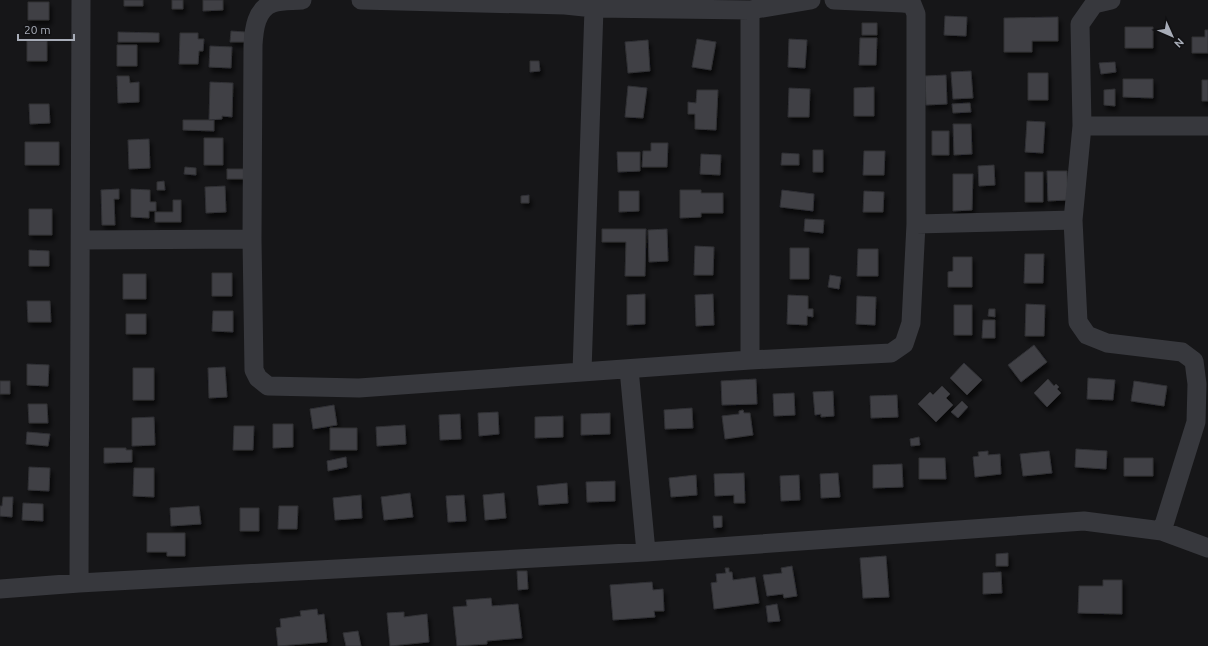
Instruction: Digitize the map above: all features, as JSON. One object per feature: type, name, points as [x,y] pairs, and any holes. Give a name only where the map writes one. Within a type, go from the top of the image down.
[{"type":"street","points":[[79,583],[81,0]]},
{"type":"street","points":[[302,0],[273,3],[261,10],[255,26],[253,45],[252,238],[254,370],[258,378],[268,386],[359,388],[750,360],[891,353],[904,344],[911,323],[916,224],[916,14],[912,4],[834,0]]},
{"type":"street","points":[[361,0],[565,5],[594,8],[750,10],[810,0]]},
{"type":"street","points":[[1111,0],[1094,4],[1080,24],[1082,126],[1073,220],[1078,322],[1087,335],[1107,343],[1182,352],[1194,361],[1202,422],[1162,531]]},
{"type":"street","points":[[582,372],[594,8]]},
{"type":"street","points":[[750,10],[750,360]]},
{"type":"street","points":[[1082,126],[1208,126]]},
{"type":"street","points":[[916,224],[1073,220]]},
{"type":"street","points":[[81,240],[252,238]]},
{"type":"street","points":[[629,369],[646,552]]},
{"type":"street","points":[[0,589],[79,583],[646,552],[1084,521],[1162,531],[1208,548]]},
{"type":"building","points":[[124,0],[143,0],[143,6],[124,6]]},
{"type":"building","points":[[172,0],[183,0],[183,9],[172,9]]},
{"type":"building","points":[[203,0],[223,0],[223,10],[203,11]]},
{"type":"building","points":[[28,2],[49,2],[49,20],[28,20]]},
{"type":"building","points":[[945,16],[967,17],[966,36],[944,35]]},
{"type":"building","points":[[1058,17],[1058,41],[1032,41],[1032,52],[1004,52],[1004,18]]},
{"type":"building","points":[[862,23],[877,23],[877,35],[862,35]]},
{"type":"building","points":[[1125,27],[1153,27],[1153,48],[1125,48]]},
{"type":"building","points":[[1205,30],[1208,30],[1208,53],[1192,53],[1192,37],[1205,37]]},
{"type":"building","points":[[231,31],[245,32],[245,42],[230,42]]},
{"type":"building","points":[[118,32],[159,33],[159,42],[118,42]]},
{"type":"building","points":[[180,33],[198,33],[198,39],[204,39],[203,51],[199,51],[198,64],[179,64]]},
{"type":"building","points":[[860,38],[877,38],[876,65],[859,65]]},
{"type":"building","points":[[697,39],[716,42],[711,70],[692,67]]},
{"type":"building","points":[[789,39],[807,40],[805,68],[788,67]]},
{"type":"building","points":[[648,40],[650,71],[628,73],[625,42]]},
{"type":"building","points":[[27,41],[47,41],[47,61],[27,61]]},
{"type":"building","points":[[117,45],[137,45],[137,66],[117,66]]},
{"type":"building","points":[[210,46],[232,47],[231,68],[209,67]]},
{"type":"building","points":[[530,61],[539,61],[540,71],[530,72]]},
{"type":"building","points":[[1115,62],[1116,72],[1101,74],[1099,63]]},
{"type":"building","points":[[971,71],[973,98],[953,99],[951,72]]},
{"type":"building","points":[[1028,73],[1048,73],[1048,100],[1028,100]]},
{"type":"building","points":[[946,75],[947,104],[926,105],[925,76]]},
{"type":"building","points":[[117,76],[129,76],[130,83],[139,82],[139,102],[118,103]]},
{"type":"building","points":[[1123,79],[1153,79],[1153,98],[1123,97]]},
{"type":"building","points":[[1202,80],[1208,80],[1208,101],[1202,101]]},
{"type":"building","points":[[210,82],[233,83],[232,117],[222,116],[222,119],[209,120]]},
{"type":"building","points":[[628,86],[647,88],[643,118],[625,117]]},
{"type":"building","points":[[874,87],[874,116],[854,116],[854,88]]},
{"type":"building","points":[[789,88],[810,89],[809,117],[788,117]]},
{"type":"building","points":[[1115,89],[1115,106],[1104,105],[1104,90]]},
{"type":"building","points":[[697,90],[718,90],[716,130],[695,129],[695,114],[688,114],[688,102],[696,103]]},
{"type":"building","points":[[970,103],[971,112],[953,113],[952,104]]},
{"type":"building","points":[[29,104],[49,104],[50,123],[30,124]]},
{"type":"building","points":[[183,120],[214,120],[214,131],[183,130]]},
{"type":"building","points":[[1027,121],[1045,122],[1043,153],[1025,152]]},
{"type":"building","points":[[953,124],[971,124],[972,154],[954,155]]},
{"type":"building","points":[[932,131],[949,131],[949,155],[932,155]]},
{"type":"building","points":[[204,138],[223,138],[223,165],[204,165]]},
{"type":"building","points":[[149,139],[150,168],[129,169],[128,140]]},
{"type":"building","points":[[25,142],[59,142],[59,165],[25,165]]},
{"type":"building","points":[[651,143],[668,143],[667,167],[642,167],[643,151],[651,151]]},
{"type":"building","points":[[813,150],[823,150],[823,172],[813,172]]},
{"type":"building","points":[[864,151],[885,151],[884,175],[863,175]]},
{"type":"building","points":[[617,152],[640,152],[640,171],[618,172]]},
{"type":"building","points":[[782,153],[799,154],[799,165],[781,165]]},
{"type":"building","points":[[701,154],[721,155],[720,175],[700,174]]},
{"type":"building","points":[[994,165],[995,185],[979,186],[978,166]]},
{"type":"building","points":[[185,167],[196,168],[196,175],[184,174]]},
{"type":"building","points":[[227,169],[244,169],[244,179],[227,179]]},
{"type":"building","points":[[1047,171],[1067,171],[1068,200],[1048,201]]},
{"type":"building","points":[[1025,172],[1043,172],[1043,202],[1025,202]]},
{"type":"building","points":[[953,174],[973,174],[972,210],[953,211]]},
{"type":"building","points":[[164,181],[165,190],[157,190],[157,182]]},
{"type":"building","points":[[225,186],[226,212],[206,213],[205,187]]},
{"type":"building","points":[[119,189],[119,199],[114,199],[115,225],[102,225],[101,190]]},
{"type":"building","points":[[131,189],[150,190],[150,202],[156,202],[156,211],[149,211],[149,218],[131,217]]},
{"type":"building","points":[[680,190],[701,190],[701,193],[723,193],[723,213],[701,213],[701,217],[680,218]]},
{"type":"building","points":[[782,190],[814,194],[813,211],[780,207]]},
{"type":"building","points":[[619,191],[639,191],[639,211],[619,212]]},
{"type":"building","points":[[864,191],[884,192],[883,212],[863,212]]},
{"type":"building","points":[[529,195],[529,203],[521,203],[521,196]]},
{"type":"building","points":[[173,200],[181,200],[181,222],[155,222],[155,212],[173,212]]},
{"type":"building","points":[[29,209],[52,209],[52,235],[29,235]]},
{"type":"building","points":[[805,219],[824,220],[823,233],[804,231]]},
{"type":"building","points":[[602,229],[646,229],[645,276],[625,276],[626,242],[602,242]]},
{"type":"building","points":[[667,229],[668,261],[649,262],[648,230]]},
{"type":"building","points":[[695,246],[714,247],[713,275],[694,275]]},
{"type":"building","points":[[790,248],[809,248],[809,279],[790,279]]},
{"type":"building","points":[[858,249],[878,249],[878,276],[857,276]]},
{"type":"building","points":[[29,250],[49,251],[49,266],[29,266]]},
{"type":"building","points":[[1025,254],[1044,254],[1043,283],[1024,283]]},
{"type":"building","points":[[953,257],[972,257],[972,287],[948,287],[948,272],[953,271]]},
{"type":"building","points":[[212,273],[232,273],[232,296],[212,296]]},
{"type":"building","points":[[123,274],[146,274],[146,299],[123,299]]},
{"type":"building","points":[[830,275],[841,277],[839,289],[828,287]]},
{"type":"building","points":[[645,294],[645,324],[627,325],[627,295]]},
{"type":"building","points":[[713,294],[714,325],[696,326],[695,295]]},
{"type":"building","points":[[788,295],[808,296],[808,309],[813,309],[813,317],[807,316],[807,325],[787,324]]},
{"type":"building","points":[[857,296],[876,297],[875,325],[856,324]]},
{"type":"building","points":[[27,301],[50,301],[51,322],[28,322]]},
{"type":"building","points":[[1026,304],[1045,305],[1044,336],[1025,336]]},
{"type":"building","points":[[954,305],[972,305],[972,335],[954,335]]},
{"type":"building","points":[[989,309],[995,309],[995,317],[988,316]]},
{"type":"building","points":[[213,311],[233,311],[233,332],[212,331]]},
{"type":"building","points":[[126,314],[146,314],[146,334],[126,334]]},
{"type":"building","points":[[983,320],[995,320],[995,338],[982,338]]},
{"type":"building","points":[[1034,345],[1047,362],[1021,382],[1008,365]]},
{"type":"building","points":[[964,363],[982,380],[967,395],[950,378]]},
{"type":"building","points":[[27,364],[49,365],[48,386],[27,385]]},
{"type":"building","points":[[225,367],[227,397],[209,398],[208,368]]},
{"type":"building","points":[[133,368],[154,368],[154,400],[133,400]]},
{"type":"building","points":[[1088,378],[1115,380],[1113,400],[1087,399]]},
{"type":"building","points":[[756,379],[757,404],[722,405],[721,381]]},
{"type":"building","points":[[1048,379],[1054,386],[1056,384],[1059,387],[1057,389],[1061,393],[1047,407],[1034,393]]},
{"type":"building","points":[[0,381],[10,381],[10,394],[0,394]]},
{"type":"building","points":[[1134,381],[1167,386],[1164,406],[1131,401]]},
{"type":"building","points":[[942,386],[950,394],[946,398],[953,405],[936,422],[918,404],[930,392],[933,395]]},
{"type":"building","points":[[833,391],[834,416],[821,417],[821,414],[815,415],[813,392]]},
{"type":"building","points":[[794,393],[795,415],[774,416],[773,394]]},
{"type":"building","points":[[897,395],[898,417],[871,418],[870,396]]},
{"type":"building","points":[[962,401],[968,407],[958,418],[951,412]]},
{"type":"building","points":[[28,404],[47,404],[48,423],[29,423]]},
{"type":"building","points":[[334,405],[337,425],[313,429],[310,409]]},
{"type":"building","points":[[692,408],[693,428],[665,429],[664,410]]},
{"type":"building","points":[[743,410],[744,413],[750,413],[753,435],[725,439],[722,416],[739,414],[739,411]]},
{"type":"building","points":[[498,412],[499,434],[479,436],[478,413]]},
{"type":"building","points":[[610,413],[610,434],[581,435],[581,414]]},
{"type":"building","points":[[460,414],[461,439],[440,440],[439,415]]},
{"type":"building","points":[[563,416],[563,437],[535,438],[535,417]]},
{"type":"building","points":[[154,417],[155,445],[132,446],[132,418]]},
{"type":"building","points":[[273,424],[293,424],[293,447],[273,448]]},
{"type":"building","points":[[405,425],[406,444],[377,446],[376,427]]},
{"type":"building","points":[[234,426],[254,426],[253,450],[233,450]]},
{"type":"building","points":[[330,428],[357,428],[357,450],[330,450]]},
{"type":"building","points":[[27,432],[50,434],[48,446],[26,444]]},
{"type":"building","points":[[919,437],[920,445],[911,446],[910,439]]},
{"type":"building","points":[[104,448],[126,448],[126,450],[132,450],[132,462],[104,463]]},
{"type":"building","points":[[1076,449],[1107,451],[1106,469],[1075,467]]},
{"type":"building","points":[[988,451],[988,455],[1000,454],[1001,474],[975,477],[973,457],[979,456],[978,452]]},
{"type":"building","points":[[1049,451],[1052,473],[1023,476],[1020,454]]},
{"type":"building","points":[[346,457],[347,467],[328,471],[327,461]]},
{"type":"building","points":[[919,458],[945,458],[946,479],[919,479]]},
{"type":"building","points":[[1124,458],[1153,458],[1153,476],[1124,476]]},
{"type":"building","points":[[902,464],[903,487],[873,488],[873,465]]},
{"type":"building","points":[[29,467],[50,468],[49,491],[28,490]]},
{"type":"building","points":[[134,468],[154,468],[154,497],[133,496]]},
{"type":"building","points":[[744,473],[745,503],[734,503],[734,495],[715,496],[714,474]]},
{"type":"building","points":[[838,473],[840,497],[821,498],[820,474]]},
{"type":"building","points":[[696,475],[697,495],[671,497],[669,478]]},
{"type":"building","points":[[799,475],[800,500],[781,501],[780,476]]},
{"type":"building","points":[[615,481],[615,501],[587,502],[586,482]]},
{"type":"building","points":[[567,483],[568,503],[539,505],[537,486]]},
{"type":"building","points":[[410,493],[413,517],[384,520],[381,497]]},
{"type":"building","points":[[504,493],[506,518],[485,520],[483,495]]},
{"type":"building","points":[[361,495],[362,518],[335,520],[333,498]]},
{"type":"building","points":[[464,495],[466,521],[448,522],[446,496]]},
{"type":"building","points":[[3,497],[13,497],[12,517],[0,516],[0,506],[2,506]]},
{"type":"building","points":[[23,503],[43,504],[43,521],[22,520]]},
{"type":"building","points":[[199,506],[201,524],[171,526],[170,508]]},
{"type":"building","points":[[279,506],[298,506],[297,529],[278,529]]},
{"type":"building","points":[[240,508],[259,508],[259,531],[240,531]]},
{"type":"building","points":[[713,516],[722,516],[722,527],[714,528]]},
{"type":"building","points":[[147,533],[185,533],[185,556],[167,556],[167,552],[147,552]]},
{"type":"building","points":[[1008,553],[1008,566],[996,566],[996,554]]},
{"type":"building","points":[[886,556],[889,597],[863,598],[860,558]]},
{"type":"building","points":[[792,566],[797,596],[784,598],[783,594],[767,596],[763,575],[782,573],[781,568]]},
{"type":"building","points":[[725,568],[729,568],[729,572],[732,572],[733,580],[755,577],[759,603],[714,609],[711,583],[717,582],[716,574],[726,573]]},
{"type":"building","points":[[517,571],[527,571],[528,589],[518,590]]},
{"type":"building","points":[[1001,572],[1002,593],[983,594],[983,573]]},
{"type":"building","points":[[1103,580],[1122,580],[1122,614],[1078,613],[1079,586],[1103,586]]},
{"type":"building","points":[[652,582],[653,590],[663,589],[664,611],[654,611],[655,617],[613,620],[610,585]]},
{"type":"building","points":[[491,598],[492,606],[518,604],[522,638],[487,641],[487,644],[457,646],[453,607],[467,606],[466,600]]},
{"type":"building","points":[[777,604],[780,621],[768,622],[766,606]]},
{"type":"building","points":[[317,609],[318,615],[324,614],[327,642],[278,646],[276,628],[281,627],[280,619],[301,616],[300,611]]},
{"type":"building","points":[[404,612],[404,617],[427,614],[429,642],[390,646],[387,613]]},
{"type":"building","points":[[358,631],[361,646],[346,646],[343,633]]}]
